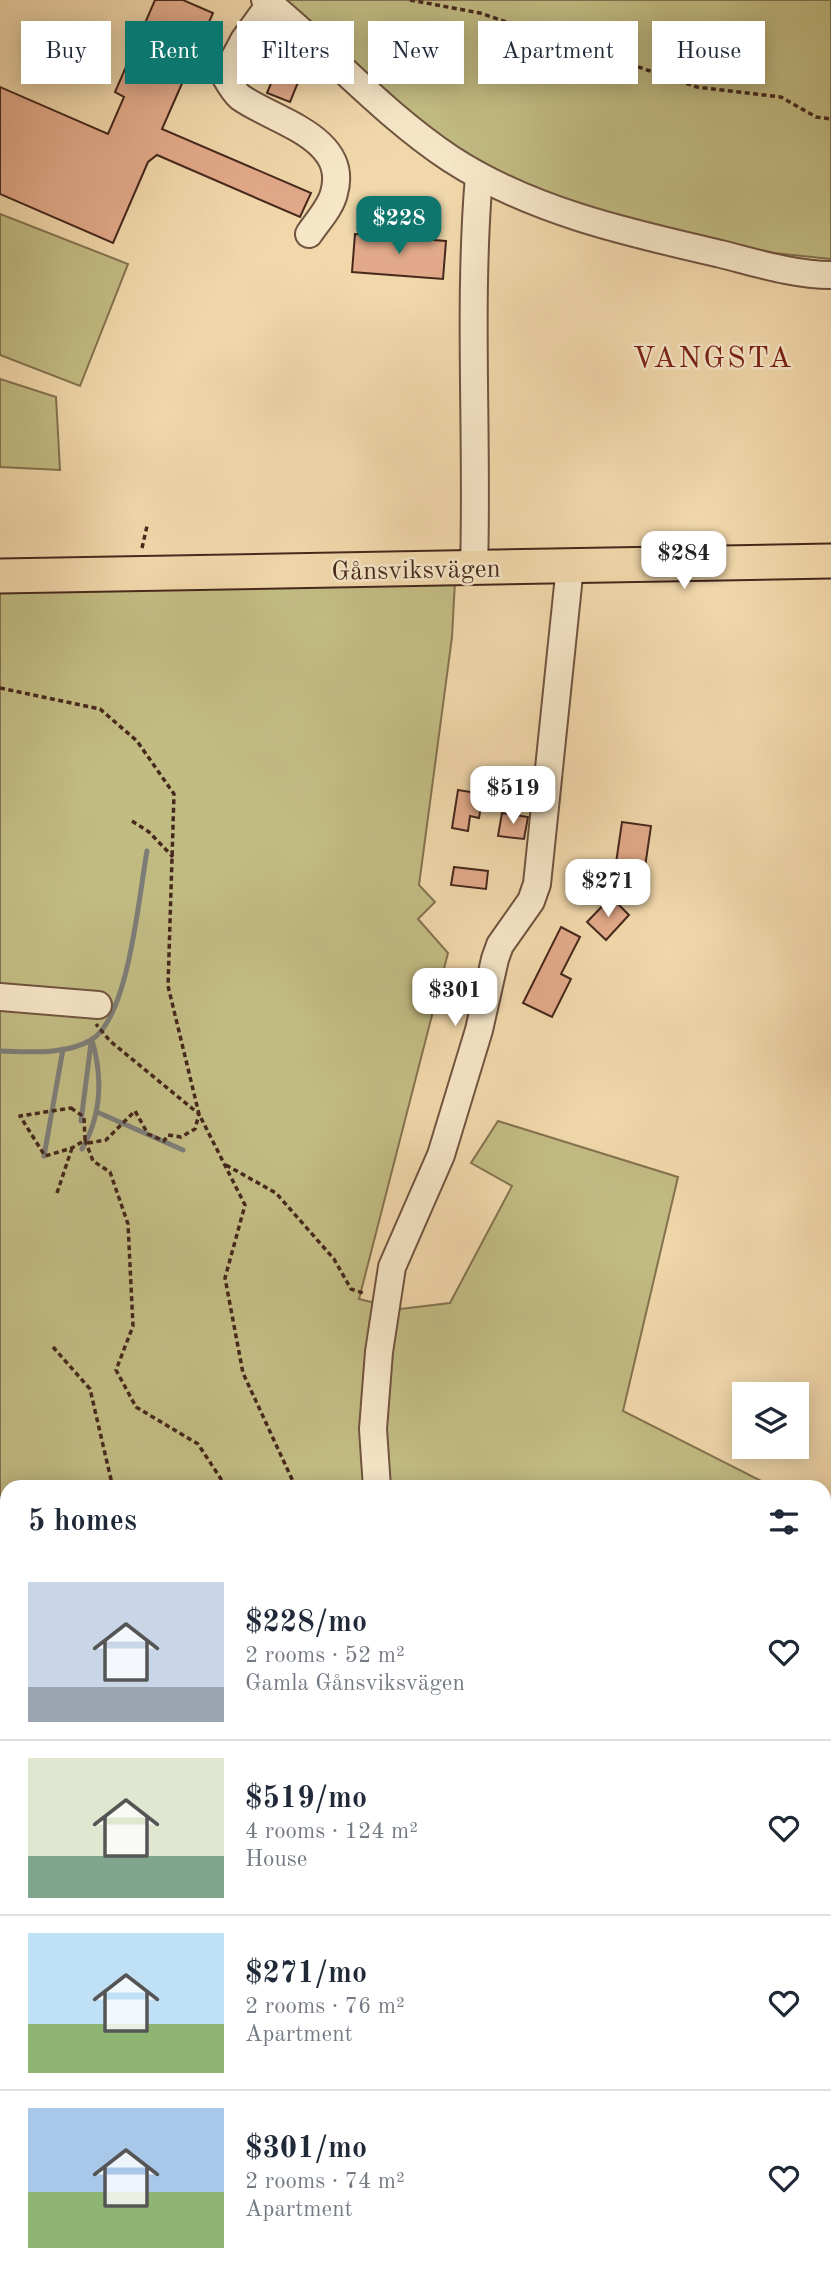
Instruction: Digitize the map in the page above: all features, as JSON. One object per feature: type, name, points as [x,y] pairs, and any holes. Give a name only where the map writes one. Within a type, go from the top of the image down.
[{"type":"main road","name":"Gånsviksvägen","points":[[0,576],[831,561]]},
{"type":"street","points":[[309,234],[334,193],[336,172],[329,152],[314,139],[238,96],[225,76],[267,2],[399,117],[449,157],[479,176],[535,201],[643,236],[779,268],[831,275]]},
{"type":"street","points":[[474,568],[477,483],[473,251],[479,176]]},
{"type":"street","points":[[376,1480],[373,1429],[385,1299],[392,1267],[441,1155],[479,1030],[500,944],[531,901],[537,884],[570,566]]},
{"type":"street","points":[[0,997],[97,1016]]},
{"type":"path","points":[[410,0],[480,13],[696,88],[781,97],[816,117],[831,119]]},
{"type":"path","points":[[0,688],[100,709],[137,741],[174,794],[168,986],[199,1114],[245,1205],[225,1278],[243,1373],[292,1480]]},
{"type":"path","points":[[132,821],[149,832],[174,859]]},
{"type":"path","points":[[97,1016],[103,1034],[199,1114]]},
{"type":"path","points":[[199,1114],[195,1129],[181,1137],[168,1135],[164,1141],[148,1134],[135,1111],[106,1140],[86,1142],[44,1155],[20,1116],[71,1108],[82,1116],[86,1142],[93,1161],[110,1172],[128,1224],[133,1326],[116,1370],[136,1407],[198,1444],[221,1480]]},
{"type":"path","points":[[57,1193],[72,1148]]},
{"type":"path","points":[[224,1164],[276,1193],[334,1259],[351,1289],[385,1299]]},
{"type":"path","points":[[53,1347],[90,1389],[111,1480]]},
{"type":"shaded area","points":[[279,0],[831,0],[831,259],[745,250],[582,209],[495,171],[433,133],[376,84],[464,84],[464,21],[368,21],[368,77],[354,65],[354,21],[303,21]]},
{"type":"shaded area","points":[[0,214],[128,264],[80,386],[0,355]]},
{"type":"shaded area","points":[[0,379],[56,397],[60,470],[0,467]]},
{"type":"shaded area","points":[[0,580],[455,581],[452,637],[419,885],[435,902],[418,919],[448,953],[359,1299],[400,1309],[450,1303],[512,1186],[471,1163],[498,1121],[678,1177],[623,1411],[759,1480],[0,1480]]},
{"type":"building","points":[[155,0],[183,0],[213,13],[209,21],[146,21]]},
{"type":"building","points":[[125,69],[125,84],[182,84],[162,129],[311,193],[300,217],[157,155],[148,162],[113,243],[0,194],[0,87],[108,134],[124,97],[115,92]]},
{"type":"building","points":[[271,84],[297,84],[290,102],[267,93]]},
{"type":"building","points":[[355,234],[446,241],[443,279],[352,272]]},
{"type":"building","points":[[458,790],[483,794],[479,818],[470,816],[468,831],[452,828]]},
{"type":"building","points":[[502,813],[528,817],[524,839],[498,836]]},
{"type":"building","points":[[622,822],[651,826],[645,867],[616,863]]},
{"type":"building","points":[[454,867],[488,871],[486,889],[451,885]]},
{"type":"building","points":[[611,897],[629,915],[606,940],[587,922]]},
{"type":"building","points":[[561,927],[580,937],[561,974],[571,979],[552,1017],[523,1003]]},
{"type":"waterway","points":[[0,1051],[47,1052],[70,1048],[91,1040],[104,1027],[115,1007],[123,982],[136,924],[147,851]]},
{"type":"waterway","points":[[82,1149],[94,1123],[99,1096],[98,1068],[92,1040]]},
{"type":"waterway","points":[[81,1121],[91,1043]]},
{"type":"waterway","points":[[44,1156],[63,1049]]},
{"type":"waterway","points":[[97,1112],[183,1150]]},
{"type":"district","name":"VANGSTA","points":[[713,357]]}]
